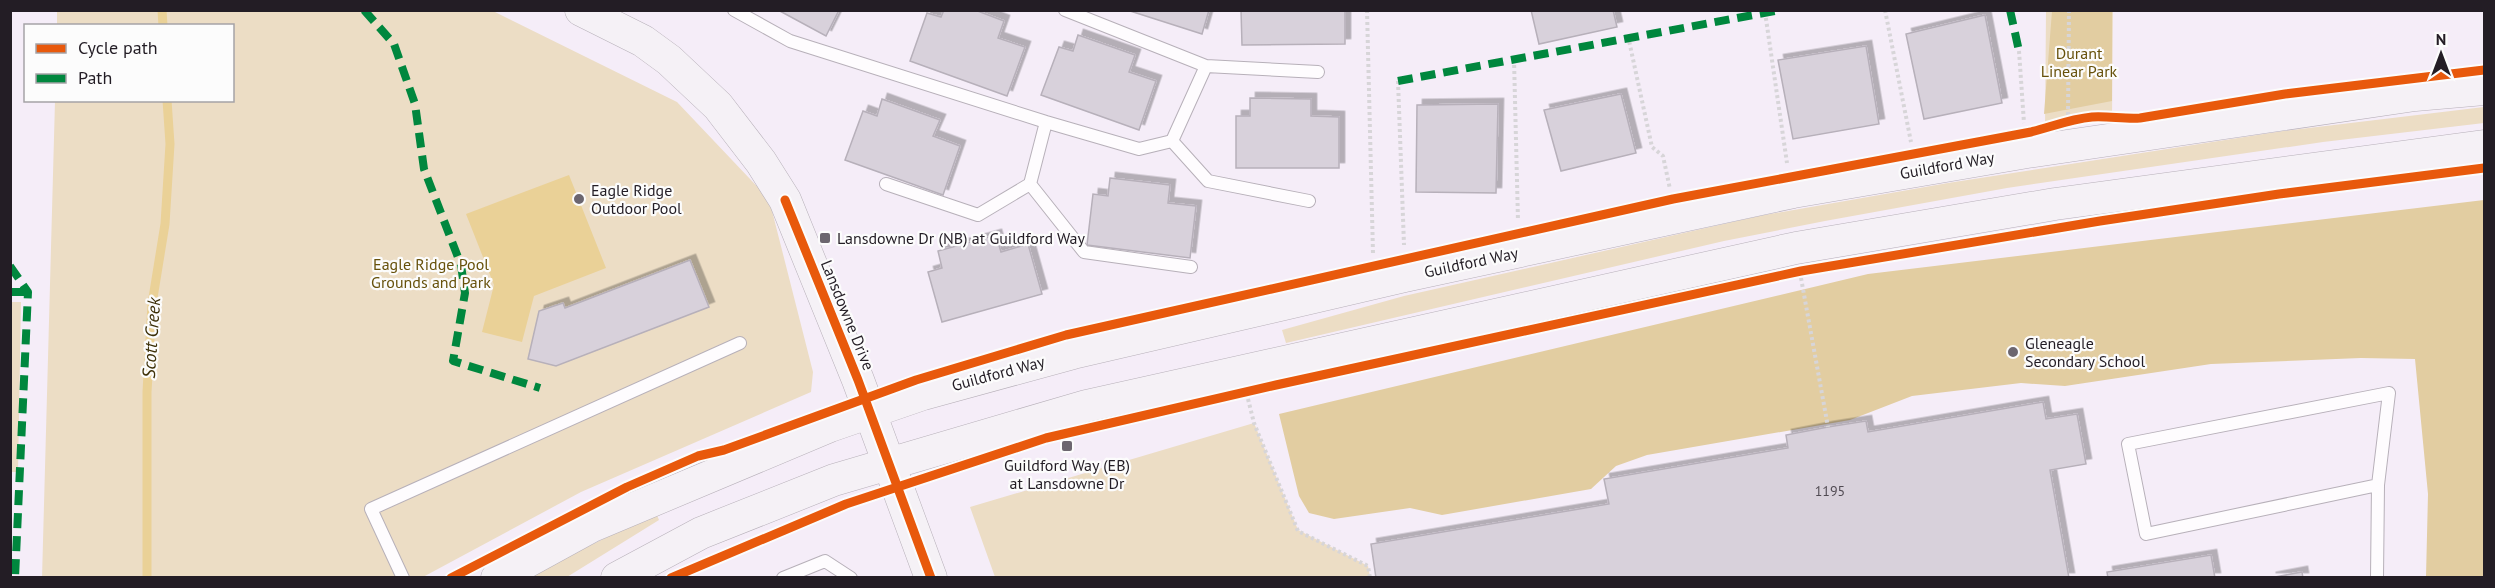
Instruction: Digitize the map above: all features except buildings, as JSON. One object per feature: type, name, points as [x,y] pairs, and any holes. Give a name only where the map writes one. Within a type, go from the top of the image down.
[{"type":"main road","name":"Lansdowne Drive","points":[[581,10],[643,41],[669,60],[718,106],[761,162],[785,200],[870,412],[931,578]]},
{"type":"main road","name":"Guildford Way","points":[[497,578],[592,526],[870,412],[923,394],[1073,353],[1405,276],[1793,192],[2027,152],[2415,95],[2484,89]]},
{"type":"main road","points":[[617,578],[701,533],[834,480],[1086,406],[1796,248],[2055,204],[2484,146]]},
{"type":"lane","points":[[734,10],[790,41],[1046,122],[1139,149],[1172,141]]},
{"type":"lane","points":[[1065,10],[1206,66],[1318,72]]},
{"type":"lane","points":[[1172,141],[1206,66]]},
{"type":"lane","points":[[886,184],[978,215],[1030,184],[1046,122]]},
{"type":"lane","points":[[1172,141],[1208,181],[1309,201]]},
{"type":"lane","points":[[1030,184],[1084,252],[1191,267]]},
{"type":"lane","points":[[403,578],[371,509],[740,343]]},
{"type":"lane","points":[[2377,578],[2378,485],[2389,393],[2128,444],[2146,534],[2378,485]]},
{"type":"lane","points":[[783,578],[825,561],[851,578]]},
{"type":"path","points":[[1367,10],[1373,256]]},
{"type":"path","points":[[1885,10],[1911,145]]},
{"type":"path","points":[[2068,116],[2069,10]]},
{"type":"path","points":[[1764,12],[1788,168]]},
{"type":"path","points":[[1628,36],[1652,147],[1663,156],[1671,191]]},
{"type":"path","points":[[2019,51],[2024,124]]},
{"type":"path","points":[[1514,59],[1518,225]]},
{"type":"path","points":[[1398,81],[1404,249]]},
{"type":"path","points":[[2057,123],[2080,119]]},
{"type":"path","points":[[2020,134],[2031,132]]},
{"type":"path","points":[[1790,273],[1813,269]]},
{"type":"path","points":[[1800,276],[1828,428]]},
{"type":"path","points":[[1249,394],[1258,433],[1298,531],[1368,566],[1370,578]]},
{"type":"green space","name":"Eagle Ridge Pool Grounds and Park","points":[[57,11],[493,11],[677,102],[769,199],[813,372],[811,392],[581,492],[423,577],[42,578],[55,102],[234,102],[234,24],[57,24]]},
{"type":"green space","name":"Durant Linear Park","points":[[2046,11],[2113,11],[2112,117],[2045,127]]},
{"type":"green space","name":"Durant Linear Park","points":[[2052,11],[2112,11],[2112,101],[2044,114]]},
{"type":"green space","points":[[2484,107],[2484,123],[2323,142],[2007,188],[1724,241],[1286,343],[1282,330],[1404,296],[1759,216],[1948,183],[2283,131]]},
{"type":"green space","points":[[2484,200],[2484,577],[2426,577],[2428,494],[2415,359],[2361,358],[2211,364],[2065,386],[2021,383],[1912,396],[1850,420],[1647,455],[1616,466],[1591,489],[1442,515],[1410,508],[1334,519],[1309,513],[1299,496],[1279,414],[1868,274]]},
{"type":"green space","points":[[11,302],[21,302],[18,472],[10,472]]},
{"type":"green space","points":[[1254,423],[1298,530],[1368,566],[1370,577],[995,577],[970,507]]},
{"type":"green space","points":[[656,513],[659,520],[567,577],[524,578]]},
{"type":"shaded area","points":[[569,175],[606,268],[534,296],[522,342],[482,332],[494,285],[466,214]]},
{"type":"waterway","name":"Scott Creek","points":[[162,10],[163,24]]},
{"type":"waterway","name":"Scott Creek","points":[[147,578],[147,392],[152,304],[165,224],[170,144],[167,102]]},
{"type":"marked path","points":[[364,10],[394,44],[415,104],[424,169],[461,265],[465,293],[453,361],[540,388]]},
{"type":"marked path","points":[[1398,81],[1780,10]]},
{"type":"marked path","points":[[2010,10],[2019,51]]},
{"type":"marked path","points":[[10,266],[28,292],[15,578]]},
{"type":"marked path","points":[[10,292],[28,292]]},
{"type":"cycle path","points":[[451,578],[627,487],[698,456],[724,450],[916,380],[1066,335],[1673,199],[2031,132],[2076,119],[2140,118],[2285,94],[2484,70]]},
{"type":"cycle path","points":[[671,578],[846,504],[1046,438],[1276,385],[1801,271],[2100,221],[2279,194],[2484,168]]},
{"type":"cycle path","points":[[785,200],[858,380],[931,578]]},
{"type":"place","name":"Eagle Ridge Outdoor Pool","points":[[579,199]]},
{"type":"place","name":"Lansdowne Dr (NB) at Guildford Way","points":[[825,238]]},
{"type":"place","name":"Gleneagle Secondary School","points":[[2013,352]]},
{"type":"place","name":"Guildford Way (EB) at Lansdowne Dr","points":[[1067,446]]}]
